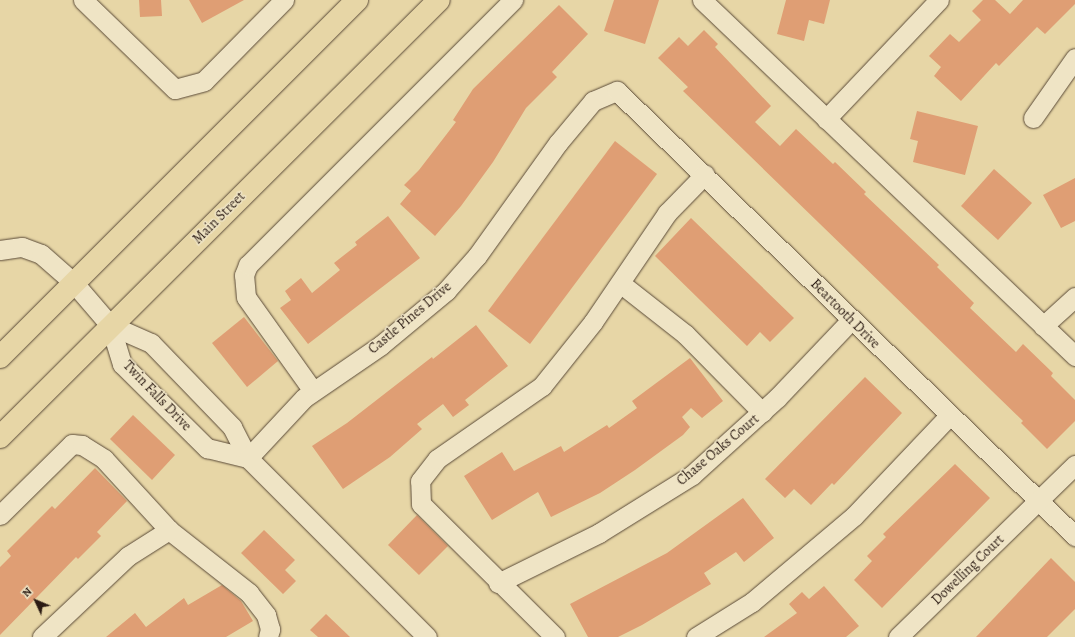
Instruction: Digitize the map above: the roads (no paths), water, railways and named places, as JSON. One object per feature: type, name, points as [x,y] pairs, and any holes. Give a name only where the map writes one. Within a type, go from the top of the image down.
[{"type":"main road","points":[[0,357],[73,282],[357,0]]},
{"type":"main road","name":"Main Street","points":[[0,437],[110,325],[439,0]]},
{"type":"street","points":[[83,0],[175,89],[204,81],[284,0]]},
{"type":"street","points":[[313,391],[246,297],[244,275],[248,265],[513,0]]},
{"type":"street","points":[[702,0],[1075,356]]},
{"type":"street","points":[[826,119],[939,0]]},
{"type":"street","points":[[1033,118],[1075,58]]},
{"type":"street","name":"Castle Pines Drive","points":[[248,458],[313,391],[381,345],[446,290],[477,256],[558,143],[593,101],[617,91]]},
{"type":"street","name":"Beartooth Drive","points":[[617,91],[704,174],[949,416],[1075,536]]},
{"type":"street","points":[[554,637],[498,583],[421,504],[420,481],[437,459],[542,386],[620,284],[667,213],[704,174]]},
{"type":"street","points":[[0,250],[22,247],[40,254],[73,282],[110,325],[151,343],[232,427],[248,458],[427,637]]},
{"type":"street","points":[[620,284],[685,334],[762,412]]},
{"type":"street","points":[[1043,326],[1075,297]]},
{"type":"street","name":"Chase Oaks Court","points":[[498,583],[599,533],[656,499],[692,475],[762,412],[851,320]]},
{"type":"street","name":"Twin Falls Drive","points":[[110,325],[122,364],[207,448],[248,458]]},
{"type":"street","points":[[696,637],[752,602],[854,516],[949,416]]},
{"type":"street","points":[[0,516],[72,444],[82,445],[104,459],[169,530],[249,593],[266,615],[270,629],[268,637]]},
{"type":"street","name":"Dowelling Court","points":[[898,637],[1075,465]]},
{"type":"street","points":[[42,637],[128,556],[169,530]]}]
